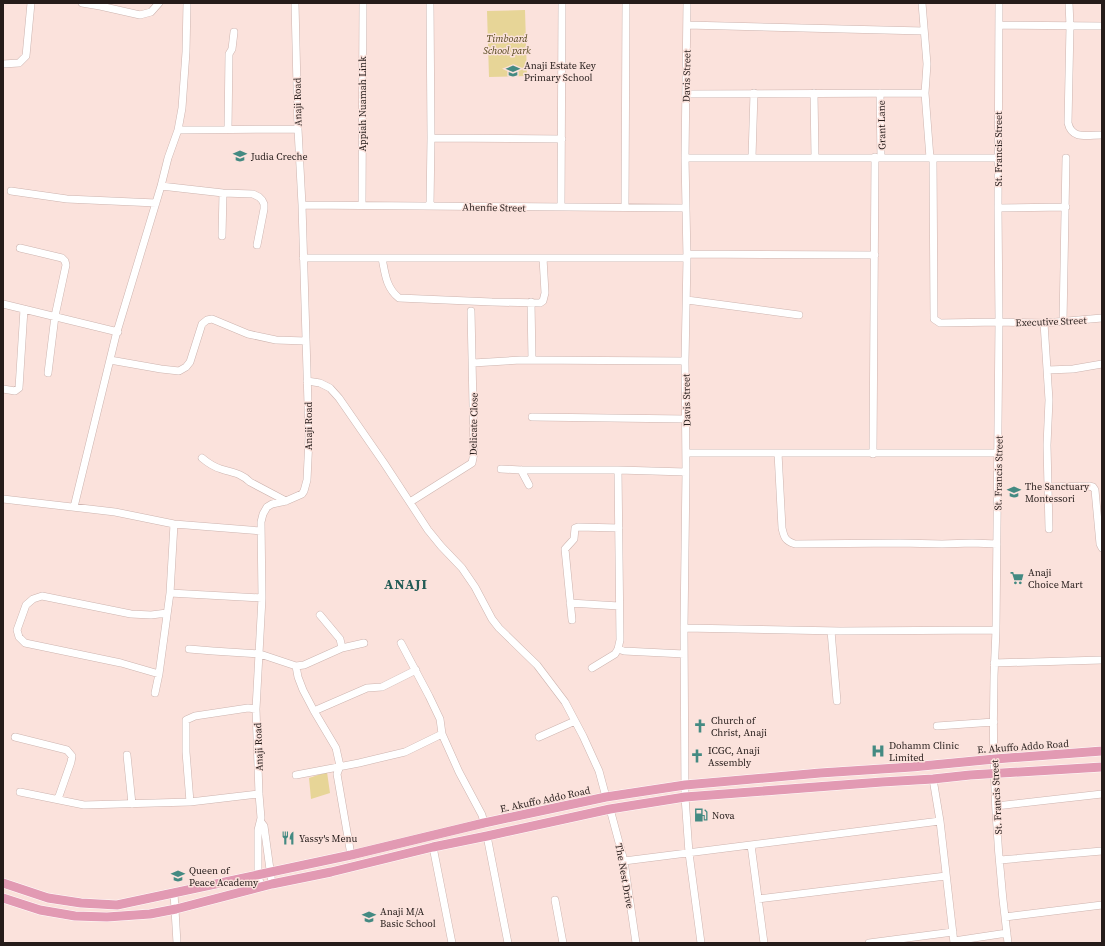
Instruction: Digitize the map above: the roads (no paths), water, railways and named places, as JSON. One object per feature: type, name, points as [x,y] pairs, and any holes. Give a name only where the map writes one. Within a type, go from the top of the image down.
[{"type":"main road","name":"E. Akuffo Addo Road","points":[[3,883],[48,898],[118,905],[351,855],[484,823],[606,797],[685,785],[820,772],[912,767],[1102,751]]},
{"type":"main road","points":[[3,898],[40,910],[75,916],[107,917],[150,914],[433,847],[610,809],[685,798],[970,775],[1102,767]]},
{"type":"street","points":[[3,64],[19,63],[26,56],[30,3]]},
{"type":"street","points":[[82,3],[101,4],[140,15],[151,12],[159,3]]},
{"type":"street","points":[[74,507],[110,360],[168,158],[178,130],[182,108],[186,52],[187,3]]},
{"type":"street","name":"Anaji Road","points":[[260,887],[258,875],[258,830],[261,822],[256,709],[262,598],[261,522],[267,507],[272,504],[286,501],[302,494],[304,491],[307,480],[309,438],[295,3]]},
{"type":"street","name":"Appiah Nuamah Link","points":[[362,205],[363,3]]},
{"type":"street","points":[[430,3],[430,206]]},
{"type":"street","points":[[561,207],[562,3]]},
{"type":"street","points":[[625,207],[626,3]]},
{"type":"street","name":"Davis Street","points":[[687,3],[685,158],[687,256],[684,628],[685,798],[689,853],[701,943]]},
{"type":"street","points":[[922,3],[927,64],[925,93],[932,158]]},
{"type":"street","name":"St. Francis Street","points":[[999,3],[999,322],[994,722],[996,806],[1008,943]]},
{"type":"street","points":[[1069,3],[1069,128],[1073,133],[1078,135],[1102,135]]},
{"type":"street","points":[[687,25],[924,31]]},
{"type":"street","points":[[999,26],[1102,26]]},
{"type":"street","points":[[228,129],[229,54],[232,50],[234,32]]},
{"type":"street","points":[[752,157],[754,93]]},
{"type":"street","points":[[814,93],[815,157]]},
{"type":"street","name":"Grant Lane","points":[[873,454],[875,255],[880,93]]},
{"type":"street","points":[[686,94],[925,93]]},
{"type":"street","points":[[178,130],[298,129]]},
{"type":"street","points":[[431,138],[562,139]]},
{"type":"street","points":[[685,158],[999,158]]},
{"type":"street","name":"Executive Street","points":[[932,158],[934,319],[940,323],[1044,323],[1102,318]]},
{"type":"street","points":[[1063,322],[1066,158]]},
{"type":"street","points":[[161,186],[223,193],[253,194],[259,197],[264,204],[264,210],[256,245]]},
{"type":"street","points":[[11,191],[67,199],[156,203]]},
{"type":"street","points":[[222,236],[223,193]]},
{"type":"street","name":"Ahenfie Street","points":[[302,205],[685,208]]},
{"type":"street","points":[[998,208],[1066,207]]},
{"type":"street","points":[[20,248],[62,258],[66,265],[55,316],[48,373]]},
{"type":"street","points":[[303,258],[543,258],[875,255]]},
{"type":"street","points":[[382,258],[386,281],[392,293],[399,298],[540,303],[543,301],[545,293],[543,258]]},
{"type":"street","points":[[687,300],[799,315]]},
{"type":"street","points":[[531,302],[532,360]]},
{"type":"street","points":[[3,304],[118,332]]},
{"type":"street","points":[[3,389],[15,391],[19,388],[24,309]]},
{"type":"street","name":"Delicate Close","points":[[410,502],[472,463],[474,453],[471,311]]},
{"type":"street","points":[[110,360],[179,371],[186,367],[190,362],[202,324],[207,320],[212,319],[248,334],[276,340],[306,341]]},
{"type":"street","points":[[1044,323],[1049,400],[1047,445],[1049,529]]},
{"type":"street","points":[[472,362],[532,360],[685,361]]},
{"type":"street","points":[[1048,370],[1073,369],[1102,364]]},
{"type":"street","points":[[307,381],[320,383],[330,388],[339,398],[428,530],[462,568],[475,587],[492,619],[499,628],[537,665],[565,702],[599,771],[606,797]]},
{"type":"street","points":[[532,417],[686,419]]},
{"type":"street","points":[[686,453],[998,453]]},
{"type":"street","points":[[778,453],[782,528],[784,537],[788,542],[795,544],[997,544]]},
{"type":"street","points":[[202,458],[215,467],[234,472],[245,477],[250,482],[286,501]]},
{"type":"street","points":[[501,469],[686,472]]},
{"type":"street","points":[[521,470],[529,485]]},
{"type":"street","points":[[592,668],[615,654],[620,640],[618,470]]},
{"type":"street","points":[[1048,487],[1093,487],[1099,501],[1100,544],[1102,548]]},
{"type":"street","points":[[3,499],[115,512],[174,524],[261,531]]},
{"type":"street","points":[[155,693],[170,593],[174,524]]},
{"type":"street","points":[[572,620],[565,549],[574,539],[575,528],[578,526],[619,528]]},
{"type":"street","points":[[170,593],[262,598]]},
{"type":"street","points":[[159,674],[122,663],[25,643],[19,637],[17,630],[26,605],[33,599],[42,596],[131,614],[167,613]]},
{"type":"street","points":[[570,603],[619,606]]},
{"type":"street","points":[[320,615],[340,639],[342,648]]},
{"type":"street","points":[[684,628],[831,631],[996,630]]},
{"type":"street","points":[[831,631],[838,701]]},
{"type":"street","points":[[189,649],[260,654],[296,666],[304,665],[342,648],[364,643]]},
{"type":"street","points":[[401,643],[440,719],[442,734],[459,772],[482,815],[484,823]]},
{"type":"street","points":[[618,649],[624,651],[684,654]]},
{"type":"street","points":[[994,663],[1102,660]]},
{"type":"street","points":[[296,666],[303,690],[336,748],[340,766],[337,774],[351,855]]},
{"type":"street","points":[[314,711],[367,688],[382,687],[416,670]]},
{"type":"street","points":[[190,802],[186,752],[186,720],[195,716],[248,708],[256,709]]},
{"type":"street","points":[[539,737],[575,721]]},
{"type":"street","points":[[937,726],[994,722]]},
{"type":"street","points":[[296,775],[359,763],[405,752],[442,734]]},
{"type":"street","points":[[15,737],[67,750],[72,756],[58,800]]},
{"type":"street","points":[[127,755],[132,804]]},
{"type":"street","points":[[933,779],[940,821],[954,942],[1007,933]]},
{"type":"street","points":[[20,792],[84,805],[190,802],[259,794]]},
{"type":"street","points":[[996,806],[1102,794]]},
{"type":"street","name":"The Nest Drive","points":[[610,809],[624,861],[636,943]]},
{"type":"street","points":[[624,861],[940,821]]},
{"type":"street","name":"Anaji Road","points":[[261,822],[264,826],[272,884]]},
{"type":"street","points":[[487,836],[508,943]]},
{"type":"street","points":[[751,845],[764,943]]},
{"type":"street","points":[[433,847],[452,943]]},
{"type":"street","points":[[1000,860],[1102,851]]},
{"type":"street","points":[[758,899],[946,876]]},
{"type":"street","points":[[174,893],[177,943]]},
{"type":"street","points":[[555,900],[563,943]]},
{"type":"street","points":[[1005,917],[1102,905]]},
{"type":"street","points":[[869,943],[953,932]]},
{"type":"place","name":"Anaji Estate Key Primary School","points":[[513,71]]},
{"type":"place","name":"Judia Creche","points":[[240,156]]},
{"type":"place","name":"The Sanctuary Montessori","points":[[1014,492]]},
{"type":"place","name":"Anaji Choice Mart","points":[[1017,578]]},
{"type":"place","name":"Church of Christ, Anaji","points":[[700,726]]},
{"type":"place","name":"Dohamm Clinic Limited","points":[[878,751]]},
{"type":"place","name":"ICGC, Anaji Assembly","points":[[697,756]]},
{"type":"place","name":"Nova","points":[[701,815]]},
{"type":"place","name":"Yassy's Menu","points":[[288,838]]},
{"type":"place","name":"Queen of Peace Academy","points":[[178,876]]},
{"type":"place","name":"Anaji M/A Basic School","points":[[369,917]]},
{"type":"district","name":"ANAJI","points":[[406,584]]},
{"type":"park label","name":"Timboard School park","points":[[507,44]]}]
